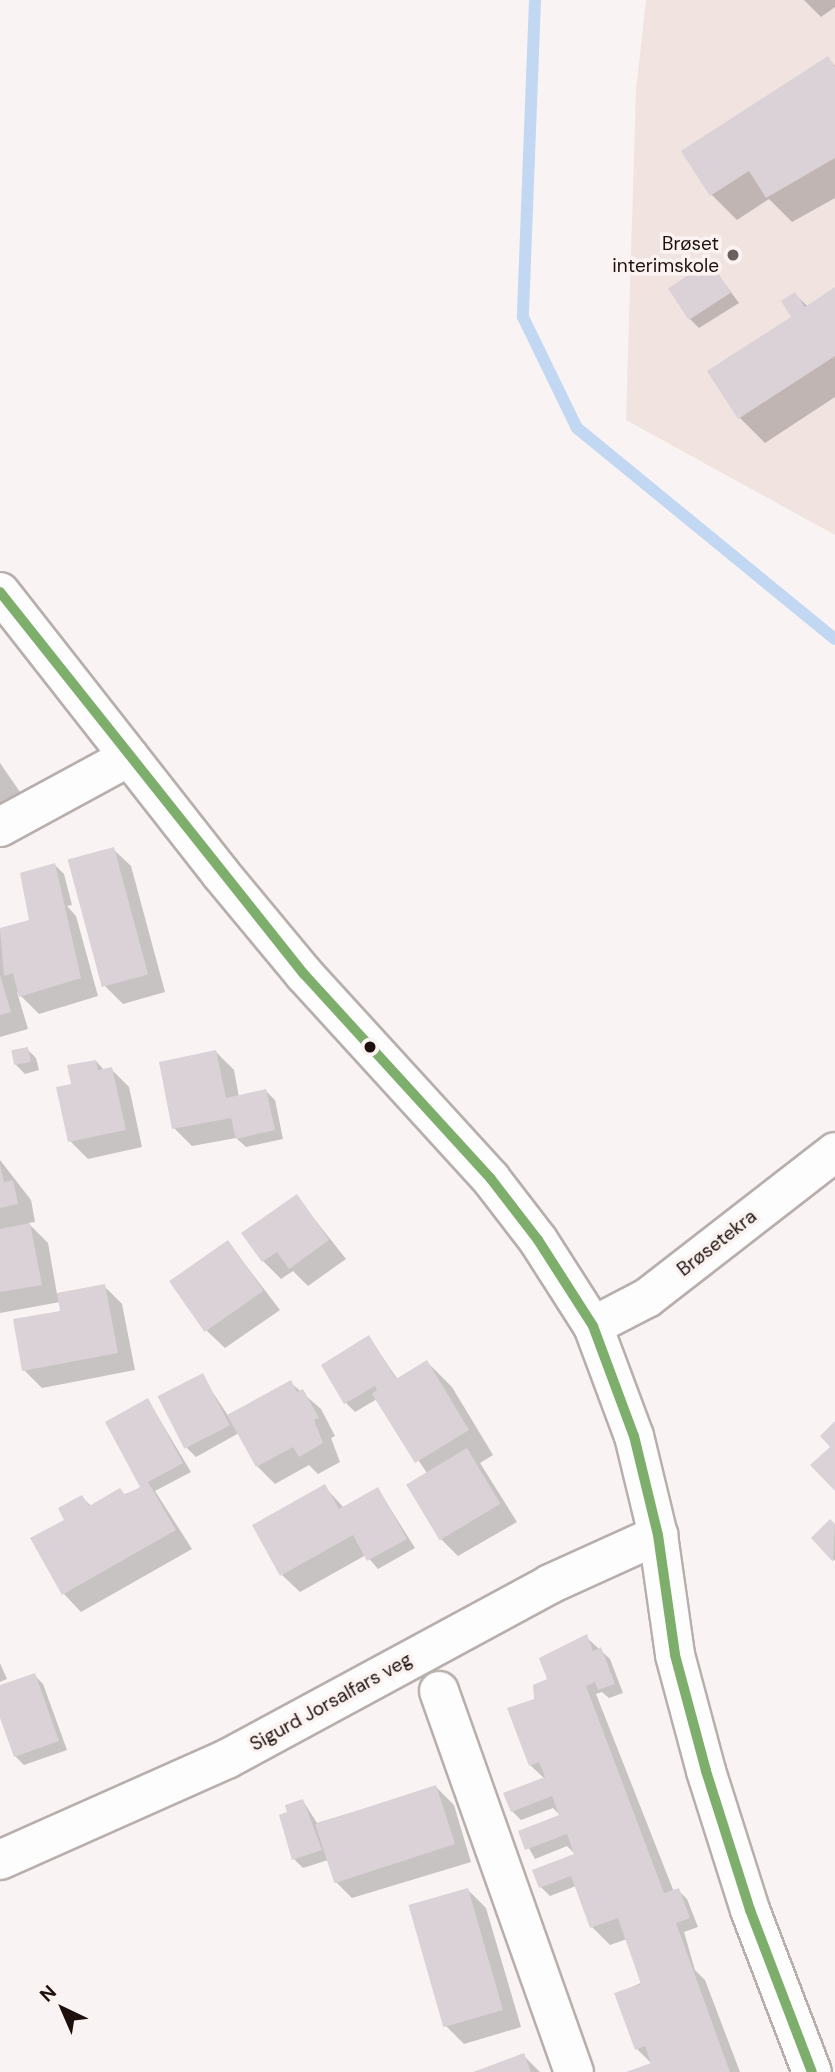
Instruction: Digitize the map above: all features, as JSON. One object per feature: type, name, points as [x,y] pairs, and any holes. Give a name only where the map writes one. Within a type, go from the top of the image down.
[{"type":"street","points":[[0,592],[304,974],[491,1179],[538,1240],[593,1326],[634,1436],[658,1535],[675,1655],[706,1771],[750,1910],[812,2072]]},
{"type":"street","points":[[0,827],[129,757]]},
{"type":"street","name":"Brøsetekra","points":[[593,1326],[647,1298],[835,1152]]},
{"type":"street","name":"Sigurd Jorsalfars veg","points":[[0,1860],[227,1759],[550,1584],[658,1535]]},
{"type":"street","points":[[439,1692],[574,2072]]},
{"type":"shaded area","name":"Brøset interimskole","points":[[646,0],[835,0],[835,535],[626,420],[636,90]]},
{"type":"building","points":[[828,56],[835,67],[835,158],[766,198],[749,171],[710,196],[681,151]]},
{"type":"building","points":[[710,261],[731,293],[689,320],[668,288]]},
{"type":"building","points":[[835,287],[835,356],[738,419],[707,371],[791,317],[781,301],[795,292],[805,307]]},
{"type":"building","points":[[114,847],[148,975],[102,987],[68,859]]},
{"type":"building","points":[[55,863],[81,978],[19,997],[13,973],[4,976],[0,928],[29,920],[20,873]]},
{"type":"building","points":[[0,975],[11,1012],[0,1015]]},
{"type":"building","points":[[28,1047],[31,1062],[14,1065],[11,1050]]},
{"type":"building","points":[[216,1050],[226,1098],[266,1089],[275,1130],[236,1139],[231,1118],[172,1129],[159,1062]]},
{"type":"building","points":[[96,1060],[98,1070],[112,1067],[126,1130],[68,1142],[56,1087],[71,1084],[67,1065]]},
{"type":"building","points":[[0,1165],[4,1182],[13,1180],[18,1204],[0,1208]]},
{"type":"building","points":[[297,1194],[329,1240],[289,1269],[277,1252],[262,1262],[241,1233]]},
{"type":"building","points":[[30,1223],[42,1285],[0,1292],[0,1229]]},
{"type":"building","points":[[228,1240],[264,1291],[205,1332],[169,1281]]},
{"type":"building","points":[[105,1284],[118,1353],[22,1371],[13,1319],[60,1311],[57,1293]]},
{"type":"building","points":[[369,1335],[396,1379],[427,1360],[469,1430],[415,1463],[372,1394],[377,1390],[375,1386],[344,1404],[321,1365]]},
{"type":"building","points":[[203,1373],[230,1426],[184,1449],[158,1396]]},
{"type":"building","points":[[291,1380],[297,1392],[303,1389],[319,1418],[314,1420],[323,1443],[299,1457],[293,1447],[256,1467],[227,1415]]},
{"type":"building","points":[[148,1398],[183,1463],[148,1482],[176,1530],[62,1595],[30,1538],[64,1520],[58,1508],[82,1495],[89,1506],[120,1488],[125,1495],[140,1487],[105,1422]]},
{"type":"building","points":[[835,1421],[835,1491],[810,1465],[830,1447],[820,1436]]},
{"type":"building","points":[[467,1448],[500,1504],[440,1540],[406,1485]]},
{"type":"building","points":[[325,1484],[339,1509],[378,1487],[407,1539],[367,1561],[353,1535],[280,1576],[252,1525]]},
{"type":"building","points":[[830,1519],[835,1524],[833,1562],[811,1538]]},
{"type":"building","points":[[587,1634],[593,1651],[601,1647],[615,1684],[598,1690],[595,1682],[586,1686],[664,1893],[679,1888],[690,1918],[676,1923],[730,2072],[626,2072],[651,2063],[645,2046],[635,2050],[614,1993],[641,1984],[618,1918],[590,1928],[571,1876],[539,1888],[532,1870],[574,1854],[567,1834],[525,1850],[518,1831],[559,1815],[552,1796],[511,1812],[503,1793],[545,1777],[539,1762],[529,1766],[507,1708],[534,1699],[533,1685],[547,1679],[539,1658]]},
{"type":"building","points":[[35,1673],[59,1741],[14,1757],[0,1718],[0,1685]]},
{"type":"building","points":[[436,1785],[455,1844],[334,1883],[315,1824]]},
{"type":"building","points":[[303,1799],[322,1850],[292,1860],[279,1815],[287,1812],[285,1805]]},
{"type":"building","points":[[468,1888],[503,2010],[443,2027],[408,1905]]},
{"type":"building","points":[[524,2053],[531,2072],[473,2072]]},
{"type":"waterway","points":[[535,0],[523,317],[577,428],[835,639]]},
{"type":"transit line","points":[[0,592],[304,974],[491,1179],[538,1240],[593,1326],[634,1436],[658,1535],[675,1655],[706,1771],[750,1910],[812,2072]]},
{"type":"place","name":"Brøset interimskole","points":[[733,255]]}]
